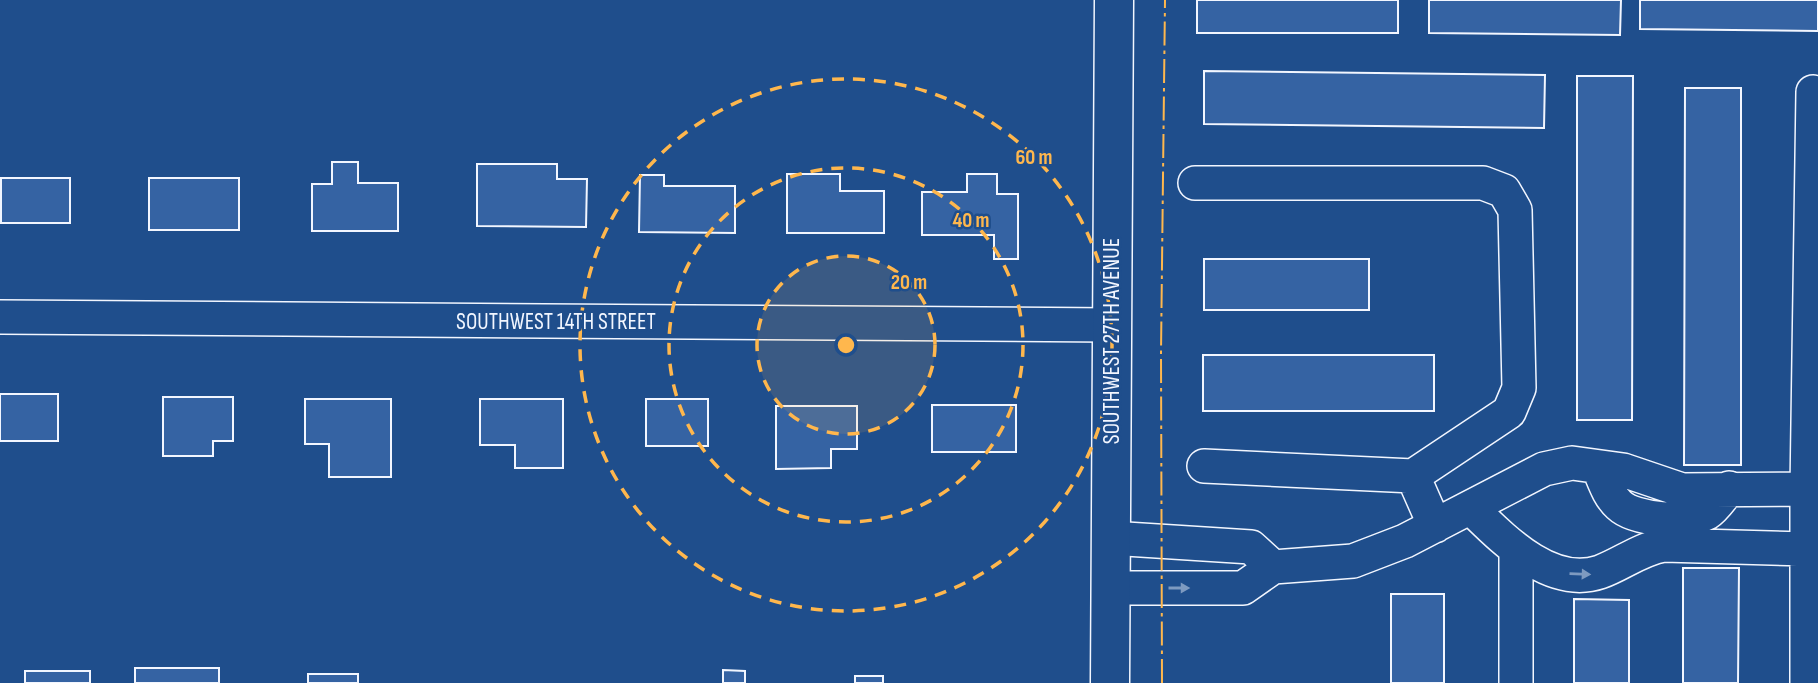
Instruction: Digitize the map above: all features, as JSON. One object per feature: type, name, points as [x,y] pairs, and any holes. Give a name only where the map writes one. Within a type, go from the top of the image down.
[{"type":"main road","name":"SOUTHWEST 27TH AVENUE","points":[[1110,683],[1114,0]]},
{"type":"street","points":[[1811,670],[1807,489],[1813,364],[1812,92]]},
{"type":"street","points":[[1195,183],[1483,183],[1503,191],[1515,210],[1519,388],[1509,412],[1413,476],[1203,466]]},
{"type":"street","name":"SOUTHWEST 14TH STREET","points":[[0,317],[1111,325]]},
{"type":"street","points":[[1110,588],[1243,588],[1273,567],[1353,561],[1405,541],[1544,469],[1573,463],[1623,470],[1682,490],[1807,489]]},
{"type":"street","points":[[1413,476],[1434,526]]},
{"type":"street","points":[[1471,508],[1516,551],[1560,572],[1589,575],[1664,545],[1807,549]]},
{"type":"street","points":[[1110,538],[1251,547],[1273,567]]},
{"type":"street","points":[[1516,551],[1516,683]]},
{"type":"building","points":[[1197,0],[1398,0],[1398,33],[1197,33]]},
{"type":"building","points":[[1429,0],[1621,0],[1620,35],[1429,33]]},
{"type":"building","points":[[1640,0],[1818,0],[1818,31],[1640,29]]},
{"type":"building","points":[[1204,71],[1545,75],[1544,128],[1204,124]]},
{"type":"building","points":[[1577,76],[1633,76],[1632,420],[1577,420]]},
{"type":"building","points":[[1685,88],[1741,88],[1741,465],[1684,465]]},
{"type":"building","points":[[332,162],[358,162],[358,183],[398,183],[398,231],[312,231],[312,184],[332,184]]},
{"type":"building","points":[[477,164],[557,164],[557,179],[587,179],[586,227],[477,226]]},
{"type":"building","points":[[787,174],[840,174],[840,191],[884,191],[884,233],[787,233]]},
{"type":"building","points":[[967,174],[997,174],[997,194],[1018,194],[1018,259],[994,259],[994,235],[922,235],[922,192],[967,192]]},
{"type":"building","points":[[640,175],[664,175],[664,186],[735,186],[735,233],[639,232]]},
{"type":"building","points":[[1,178],[70,178],[70,223],[1,223]]},
{"type":"building","points":[[149,178],[239,178],[239,230],[149,230]]},
{"type":"building","points":[[1204,259],[1369,259],[1369,310],[1204,310]]},
{"type":"building","points":[[1203,355],[1434,355],[1434,411],[1203,411]]},
{"type":"building","points":[[0,394],[58,394],[58,441],[0,441]]},
{"type":"building","points":[[163,397],[233,397],[233,441],[213,441],[213,456],[163,456]]},
{"type":"building","points":[[305,399],[391,399],[391,477],[329,477],[329,444],[305,444]]},
{"type":"building","points":[[480,399],[563,399],[563,468],[515,468],[515,445],[480,445]]},
{"type":"building","points":[[646,399],[708,399],[708,446],[646,446]]},
{"type":"building","points":[[932,405],[1016,405],[1016,452],[932,452]]},
{"type":"building","points":[[776,406],[857,406],[857,449],[831,449],[831,468],[776,469]]},
{"type":"building","points":[[1683,568],[1739,568],[1738,683],[1683,683]]},
{"type":"building","points":[[1391,594],[1444,594],[1444,683],[1391,683]]},
{"type":"building","points":[[1574,599],[1629,600],[1629,683],[1574,683]]},
{"type":"building","points":[[135,668],[219,668],[219,683],[135,683]]},
{"type":"building","points":[[723,670],[745,671],[745,683],[723,683]]},
{"type":"building","points":[[25,671],[90,671],[90,683],[25,683]]},
{"type":"building","points":[[308,674],[358,674],[358,683],[308,683]]},
{"type":"building","points":[[855,676],[883,676],[883,683],[855,683]]},
{"type":"power","points":[[1162,683],[1161,353],[1165,0]]}]
